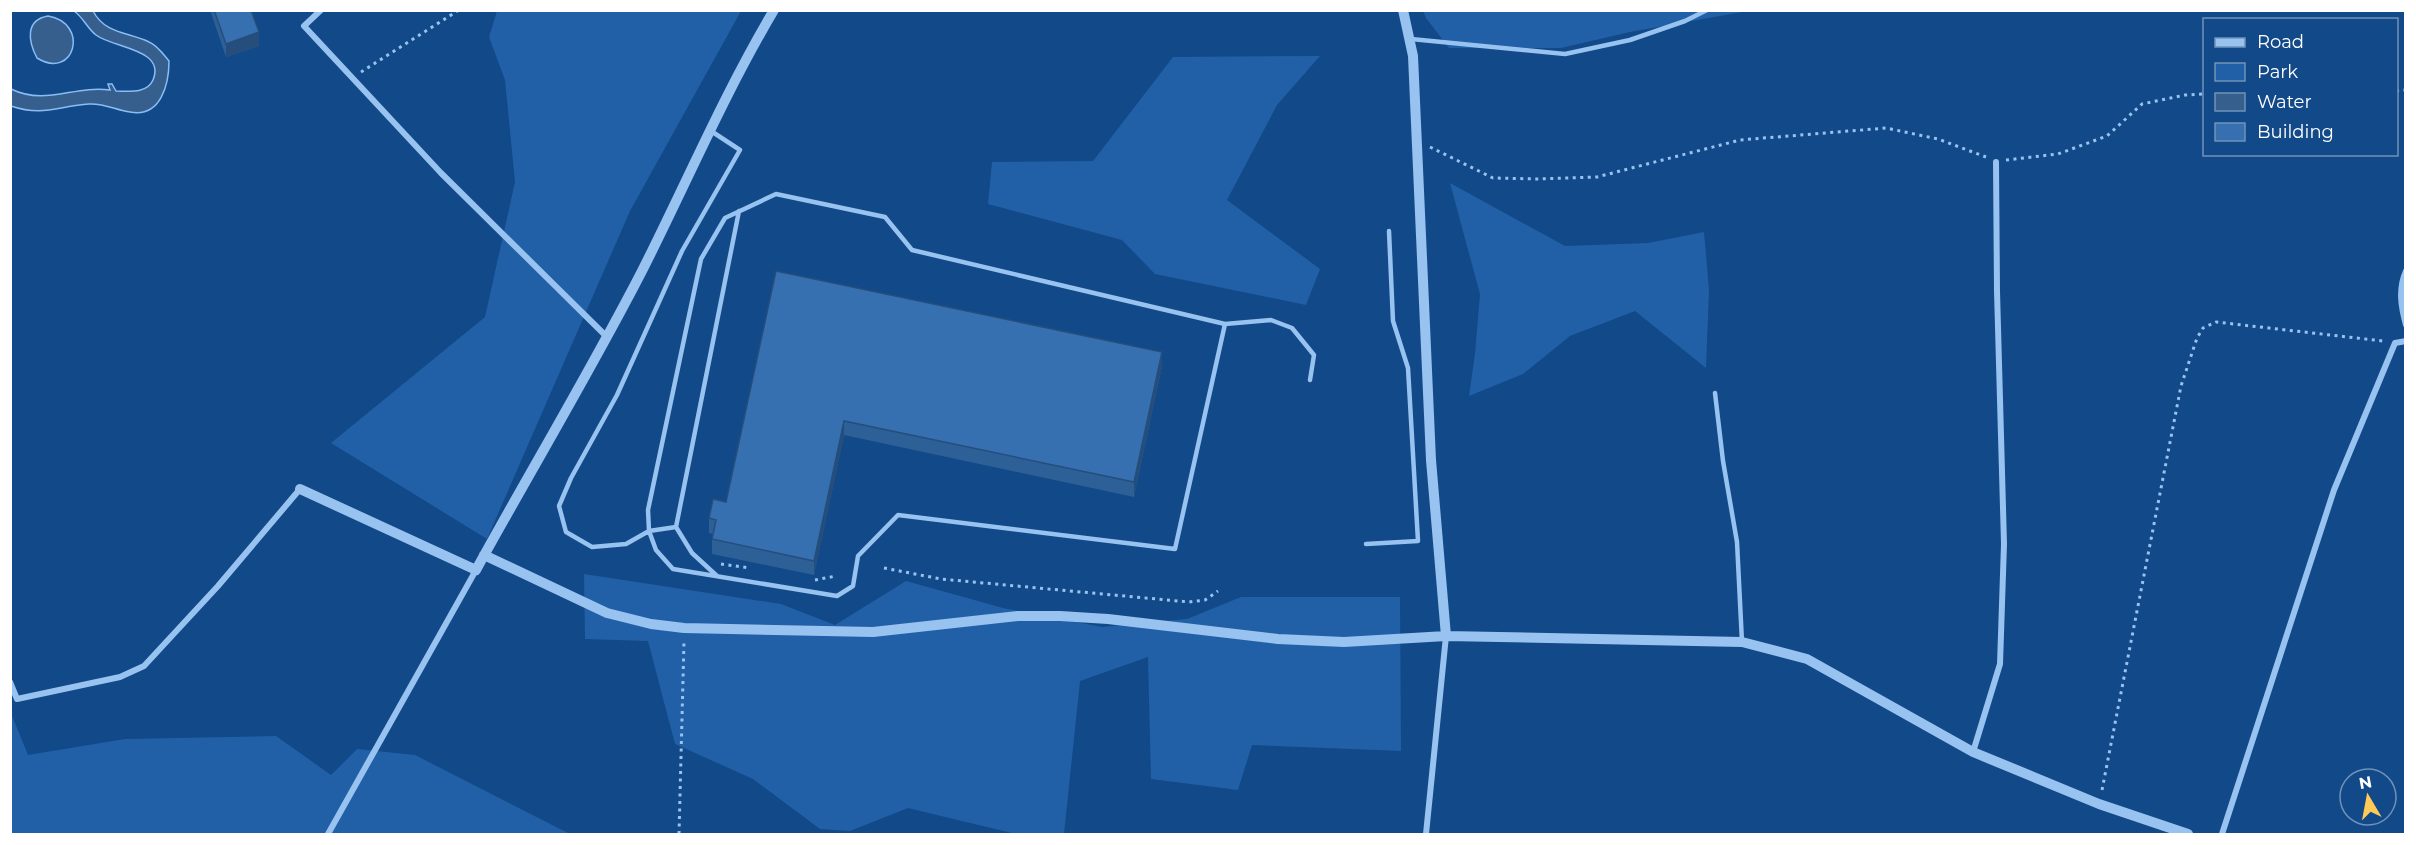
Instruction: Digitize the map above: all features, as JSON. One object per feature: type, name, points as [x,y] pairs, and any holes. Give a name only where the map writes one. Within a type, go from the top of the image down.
[{"type":"street","points":[[321,10],[304,26],[441,173],[607,337]]},
{"type":"street","points":[[328,834],[607,337],[664,228],[745,60],[774,10]]},
{"type":"street","points":[[1403,10],[1411,39],[1431,460],[1446,636],[1426,834]]},
{"type":"street","points":[[1973,752],[2000,664],[2004,544],[1996,162]]},
{"type":"street","points":[[2406,271],[2401,282],[2401,307],[2406,325]]},
{"type":"street","points":[[2222,834],[2334,490],[2395,343],[2406,341]]},
{"type":"street","points":[[10,682],[17,699],[120,676],[144,666],[218,586],[300,489],[476,570]]},
{"type":"street","points":[[484,555],[607,613],[630,620],[684,628],[873,632],[1018,616],[1060,616],[1108,619],[1278,639],[1344,642],[1446,636],[1742,642],[1807,659],[1973,752],[2099,804],[2188,834]]},
{"type":"lane","points":[[1411,39],[1565,54],[1630,39],[1685,21],[1707,10]]},
{"type":"lane","points":[[676,527],[650,531],[626,544],[592,547],[566,532],[559,506],[571,478],[617,395],[682,251],[740,150],[711,131]]},
{"type":"lane","points":[[1225,324],[1174,549],[898,515],[858,556],[853,586],[837,596],[673,568],[656,550],[650,531],[648,510],[701,259],[725,218],[776,194],[885,217],[912,250],[1225,324],[1270,320],[1292,328],[1314,355],[1310,380]]},
{"type":"lane","points":[[717,576],[692,553],[676,527],[740,211]]},
{"type":"lane","points":[[1366,544],[1418,541],[1408,368],[1393,321],[1389,231]]},
{"type":"lane","points":[[1715,393],[1723,460],[1737,542],[1742,642]]},
{"type":"path","points":[[353,77],[459,10]]},
{"type":"path","points":[[1415,139],[1493,178],[1539,180],[1597,177],[1740,140],[1886,128],[1938,139],[1996,162],[2058,154],[2108,136],[2142,104],[2185,95],[2203,94]]},
{"type":"path","points":[[2099,804],[2181,386],[2202,328],[2216,322],[2255,325],[2395,343]]},
{"type":"path","points":[[714,562],[760,570]]},
{"type":"path","points":[[884,568],[941,579],[1189,602],[1205,600],[1218,591]]},
{"type":"path","points":[[807,578],[818,580],[836,576]]},
{"type":"path","points":[[679,834],[684,628]]},
{"type":"green space","points":[[497,11],[741,11],[630,211],[487,539],[331,443],[485,317],[515,182],[505,80],[489,37]]},
{"type":"green space","points":[[1423,11],[1748,11],[1630,32],[1561,48],[1449,48]]},
{"type":"green space","points":[[1320,56],[1277,105],[1227,200],[1320,269],[1306,305],[1155,274],[1122,240],[988,204],[992,162],[1093,161],[1173,57]]},
{"type":"green space","points":[[1450,183],[1565,246],[1648,243],[1704,232],[1709,290],[1706,368],[1635,311],[1570,336],[1523,374],[1469,396],[1480,294]]},
{"type":"green space","points":[[584,574],[781,604],[835,625],[906,581],[1003,608],[1102,627],[1187,619],[1241,597],[1400,597],[1401,751],[1252,745],[1238,790],[1151,779],[1148,657],[1080,681],[1064,834],[1016,834],[908,808],[850,831],[820,829],[753,779],[675,744],[648,641],[585,639]]},
{"type":"green space","points":[[10,711],[28,755],[125,739],[276,736],[331,775],[357,749],[415,755],[570,834],[11,834]]},
{"type":"water","points":[[74,11],[93,11],[98,19],[110,28],[155,45],[169,61],[165,89],[156,105],[141,112],[130,112],[94,104],[42,111],[11,106],[11,89],[36,96],[84,90],[110,90],[108,84],[112,84],[116,91],[137,91],[146,88],[153,80],[155,70],[152,62],[136,51],[96,35]]},
{"type":"water","points":[[48,16],[61,21],[69,29],[73,38],[68,57],[61,62],[50,63],[37,58],[30,38],[35,22]]},
{"type":"building","points":[[214,10],[251,10],[259,32],[226,44]]},
{"type":"building","points":[[776,271],[1162,352],[1134,482],[844,421],[814,561],[712,539],[716,520],[709,518],[713,499],[726,502]]}]
